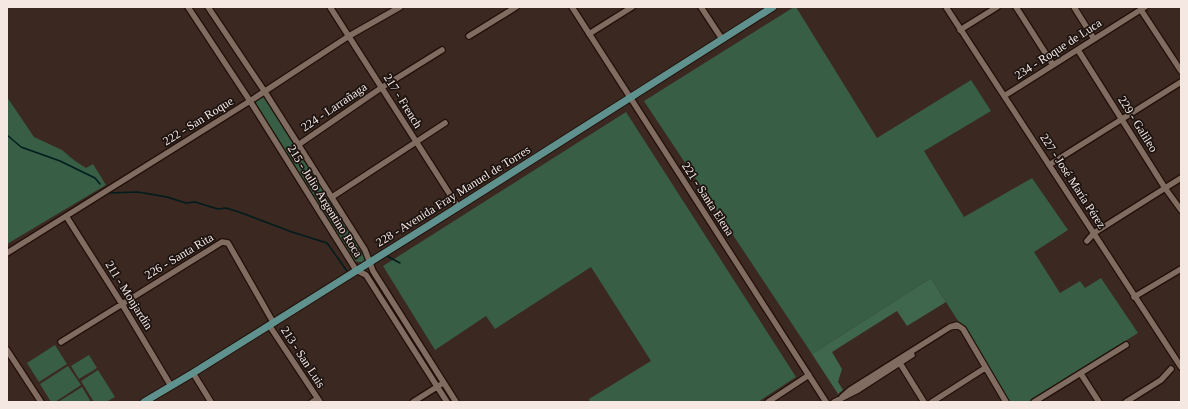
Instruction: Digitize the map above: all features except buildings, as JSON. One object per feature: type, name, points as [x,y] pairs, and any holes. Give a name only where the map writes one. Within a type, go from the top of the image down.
[{"type":"main road","name":"228 - Avenida Fray Manuel de Torres","points":[[144,402],[193,373],[458,207],[773,7]]},
{"type":"street","name":"215 - Julio Argentino Roca","points":[[188,7],[356,270],[366,275],[447,402]]},
{"type":"street","name":"215 - Julio Argentino Roca","points":[[208,7],[265,92],[332,197],[365,250],[373,271],[456,402]]},
{"type":"street","name":"217 - French","points":[[330,7],[458,207]]},
{"type":"street","name":"222 - San Roque","points":[[7,253],[250,102],[349,36],[400,7]]},
{"type":"street","points":[[469,36],[516,7]]},
{"type":"street","name":"221 - Santa Elena","points":[[572,7],[826,402]]},
{"type":"street","points":[[589,34],[632,7]]},
{"type":"street","points":[[701,7],[722,40]]},
{"type":"street","name":"227 - José María Pérez","points":[[946,7],[1181,367]]},
{"type":"street","points":[[960,30],[997,7]]},
{"type":"street","points":[[1016,7],[1053,65]]},
{"type":"street","points":[[1074,7],[1094,39]]},
{"type":"street","points":[[1138,9],[1181,71]]},
{"type":"street","name":"234 - Roque de Luca","points":[[1004,96],[1078,50],[1138,9]]},
{"type":"street","name":"224 - Larrañaga","points":[[298,145],[382,88],[442,50]]},
{"type":"street","name":"229 - Galileo","points":[[1078,50],[1165,188],[1181,210]]},
{"type":"street","points":[[1050,165],[1181,82]]},
{"type":"street","points":[[332,197],[415,141],[445,123]]},
{"type":"street","points":[[1087,241],[1094,234],[1181,178]]},
{"type":"street","name":"211 - Monjardín","points":[[66,216],[122,304],[171,386]]},
{"type":"street","name":"226 - Santa Rita","points":[[61,342],[222,242],[228,243]]},
{"type":"street","name":"213 - San Luis","points":[[228,243],[271,323],[316,401]]},
{"type":"street","points":[[1134,297],[1181,269]]},
{"type":"street","points":[[834,402],[858,390],[899,361],[956,328],[962,329],[1006,402]]},
{"type":"street","points":[[1034,402],[1126,345]]},
{"type":"street","points":[[7,350],[39,402]]},
{"type":"street","points":[[899,361],[924,402]]},
{"type":"street","points":[[932,402],[985,368]]},
{"type":"street","points":[[1126,402],[1161,380],[1171,369]]},
{"type":"street","points":[[193,373],[211,402]]},
{"type":"street","points":[[1081,374],[1099,402]]},
{"type":"street","points":[[768,402],[809,375]]},
{"type":"street","points":[[413,402],[443,382]]},
{"type":"green space","points":[[796,7],[877,138],[971,80],[991,111],[924,151],[964,217],[1032,178],[1068,230],[1034,252],[1060,293],[1080,281],[1085,288],[1101,278],[1138,333],[1029,402],[1009,402],[931,278],[812,354],[644,101]]},
{"type":"green space","points":[[7,97],[34,137],[62,150],[86,168],[93,164],[106,185],[7,244]]},
{"type":"green space","points":[[262,97],[267,99],[365,252],[366,257],[363,262],[355,261],[257,107],[256,102]]},
{"type":"green space","points":[[626,112],[796,377],[758,402],[590,402],[589,399],[651,361],[591,267],[495,329],[486,316],[435,350],[383,266]]},
{"type":"green space","points":[[931,278],[946,302],[907,326],[897,311],[832,352],[842,369],[838,382],[843,390],[838,394],[812,354]]},
{"type":"green space","points":[[55,345],[67,364],[39,382],[27,363]]},
{"type":"green space","points":[[89,355],[97,368],[79,379],[71,366]]},
{"type":"green space","points":[[68,366],[81,385],[55,402],[51,402],[40,384]]},
{"type":"green space","points":[[98,370],[115,397],[106,402],[94,402],[81,381]]},
{"type":"green space","points":[[82,387],[91,402],[58,402]]},
{"type":"waterway","points":[[7,135],[21,147],[60,161],[95,178],[100,184]]},
{"type":"waterway","points":[[107,193],[138,192],[167,197],[186,203],[195,202],[218,209],[226,208],[239,212],[292,232],[327,243],[347,271]]},
{"type":"waterway","points":[[373,264],[387,256],[400,263]]}]
